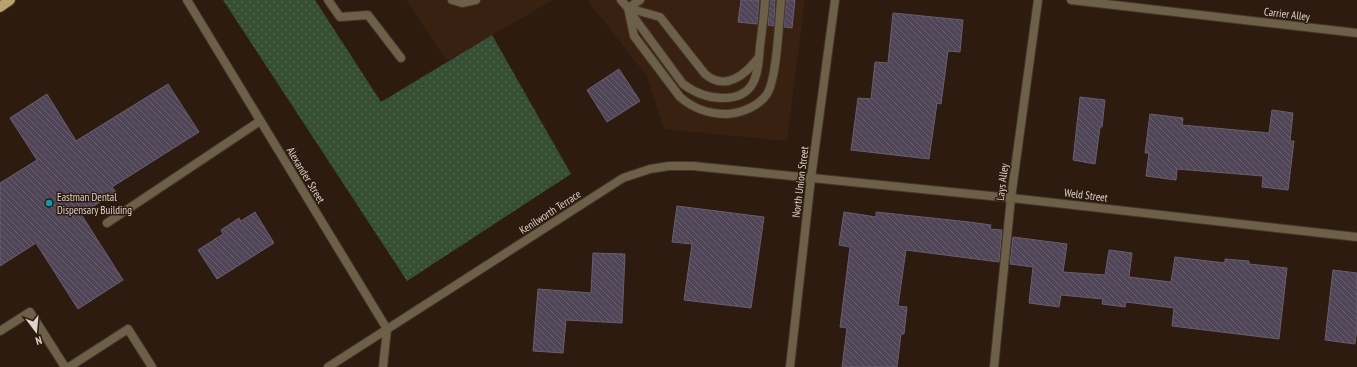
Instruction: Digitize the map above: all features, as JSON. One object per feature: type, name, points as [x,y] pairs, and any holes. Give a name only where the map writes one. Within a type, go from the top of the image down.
[{"type":"main road","points":[[0,7],[10,0]]},
{"type":"street","name":"Alexander Street","points":[[187,0],[387,329]]},
{"type":"street","points":[[328,0],[340,17],[368,16],[401,58]]},
{"type":"street","points":[[452,0],[462,2],[476,0]]},
{"type":"street","points":[[622,0],[683,84],[691,90],[709,97],[727,98],[748,90],[754,81],[758,70],[760,57],[765,0]]},
{"type":"street","points":[[628,8],[640,0]]},
{"type":"street","points":[[628,8],[634,36],[680,97],[699,110],[709,113],[731,114],[751,107],[761,101],[768,93],[774,69],[781,0]]},
{"type":"street","name":"North Union Street","points":[[790,367],[811,178],[835,0]]},
{"type":"street","name":"Lays Alley","points":[[994,367],[1011,198],[1038,0]]},
{"type":"street","name":"Carrier Alley","points":[[1071,0],[1357,33]]},
{"type":"street","points":[[628,8],[660,17],[705,74],[713,80],[722,81],[737,78],[749,70],[760,57]]},
{"type":"street","points":[[107,223],[260,121]]},
{"type":"street","name":"Kenilworth Terrace","points":[[328,367],[623,178],[650,169],[669,166],[693,166],[811,178]]},
{"type":"street","name":"Weld Street","points":[[811,178],[1011,198],[1357,237]]},
{"type":"street","points":[[0,331],[30,312],[65,367]]},
{"type":"street","points":[[69,367],[128,329],[152,367]]},
{"type":"street","points":[[383,367],[387,329]]},
{"type":"shaded area","points":[[406,0],[553,0],[447,61]]},
{"type":"shaded area","points":[[587,0],[805,0],[787,141],[664,129],[647,76]]},
{"type":"green space","points":[[223,0],[315,0],[381,102],[492,35],[571,174],[407,281]]},
{"type":"building","points":[[741,0],[759,0],[757,24],[738,22]]},
{"type":"building","points":[[770,0],[775,0],[774,26],[768,25]]},
{"type":"building","points":[[786,0],[795,0],[792,28],[784,27]]},
{"type":"building","points":[[893,13],[963,20],[960,52],[948,51],[941,104],[937,103],[929,159],[851,150],[858,98],[871,99],[875,62],[888,63]]},
{"type":"building","points":[[619,69],[640,101],[607,122],[587,90]]},
{"type":"building","name":"Eastman Dental Dispensary Building","points":[[168,84],[199,132],[112,187],[116,192],[81,214],[123,280],[78,309],[36,243],[0,266],[0,183],[37,160],[10,118],[47,94],[76,141]]},
{"type":"building","points":[[1080,97],[1105,100],[1102,127],[1100,127],[1095,164],[1073,160]]},
{"type":"building","points":[[1272,110],[1293,113],[1290,141],[1294,141],[1288,190],[1262,187],[1263,176],[1177,169],[1176,180],[1146,176],[1149,153],[1145,153],[1150,114],[1183,118],[1182,125],[1269,133]]},
{"type":"building","points":[[677,206],[764,217],[751,308],[684,300],[692,244],[672,242]]},
{"type":"building","points":[[255,212],[274,243],[217,279],[198,250],[223,234],[221,230],[239,218],[241,221]]},
{"type":"building","points":[[844,212],[876,217],[876,212],[969,222],[991,225],[990,229],[1002,230],[999,262],[906,250],[898,306],[907,307],[904,334],[901,334],[897,367],[842,367],[847,328],[840,327],[850,247],[839,245]]},
{"type":"building","points":[[1013,237],[1067,244],[1063,272],[1105,275],[1109,250],[1132,253],[1129,277],[1171,282],[1175,257],[1225,263],[1225,259],[1249,261],[1249,264],[1287,268],[1279,339],[1172,326],[1174,308],[1126,302],[1125,307],[1102,304],[1103,299],[1061,295],[1059,307],[1029,303],[1033,267],[1010,264]]},
{"type":"building","points":[[593,253],[625,254],[622,323],[566,320],[563,353],[533,351],[538,289],[591,293]]},
{"type":"building","points":[[1333,270],[1357,273],[1357,328],[1355,344],[1325,340]]},
{"type":"place","name":"Eastman Dental Dispensary Building","points":[[49,203]]}]
